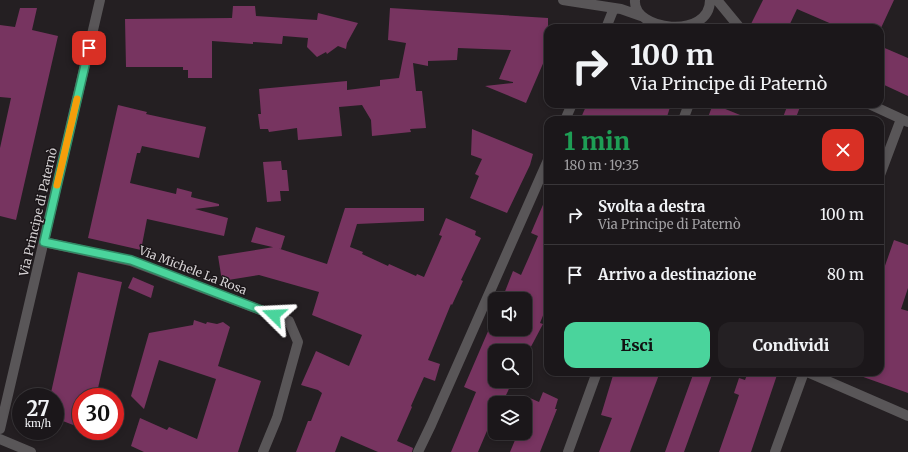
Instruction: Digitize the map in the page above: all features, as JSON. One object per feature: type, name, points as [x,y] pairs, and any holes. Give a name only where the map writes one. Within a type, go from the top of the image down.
[{"type":"street","name":"Via Principe di Paternò","points":[[0,429],[100,0]]},
{"type":"street","points":[[563,0],[628,11],[659,24]]},
{"type":"street","points":[[694,24],[704,16],[708,9],[710,0]]},
{"type":"street","points":[[717,0],[737,24]]},
{"type":"street","points":[[635,1],[637,10],[641,16]]},
{"type":"street","points":[[608,24],[614,8]]},
{"type":"street","points":[[877,108],[905,121],[884,166]]},
{"type":"street","points":[[418,452],[544,169]]},
{"type":"street","name":"Via Michele La Rosa","points":[[44,242],[131,260],[289,321],[298,342],[277,418],[263,452]]},
{"type":"street","points":[[568,452],[596,376]]},
{"type":"street","points":[[775,452],[804,376]]},
{"type":"street","points":[[815,376],[908,416]]},
{"type":"street","points":[[0,439],[31,452]]},
{"type":"building","points":[[763,0],[894,0],[883,24],[832,24],[797,9],[790,24],[751,24]]},
{"type":"building","points":[[233,6],[255,6],[256,16],[317,20],[318,13],[358,23],[347,43],[346,49],[338,46],[327,54],[326,52],[317,57],[307,47],[308,38],[283,36],[282,44],[253,42],[253,44],[212,41],[212,78],[188,78],[188,70],[183,70],[183,67],[126,67],[125,19],[232,18]]},
{"type":"building","points":[[20,8],[37,8],[32,30],[58,36],[16,220],[0,216],[0,148],[11,98],[0,97],[0,25],[15,27]]},
{"type":"building","points":[[390,8],[548,18],[548,24],[544,24],[544,61],[526,103],[485,86],[513,83],[499,79],[511,50],[458,48],[457,60],[428,61],[428,66],[413,63],[416,91],[422,91],[426,128],[410,129],[411,132],[372,136],[371,120],[362,105],[339,107],[342,136],[298,140],[297,128],[269,132],[268,129],[260,129],[258,114],[261,114],[259,89],[347,81],[347,90],[380,86],[380,80],[399,78],[406,43],[388,40]]},
{"type":"building","points":[[884,48],[908,58],[908,96],[884,85]]},
{"type":"building","points":[[118,105],[147,112],[146,114],[206,127],[199,158],[142,146],[140,153],[137,153],[130,183],[176,194],[177,188],[192,192],[191,197],[219,204],[219,206],[195,209],[228,218],[224,236],[147,219],[141,250],[88,238]]},
{"type":"building","points":[[585,108],[670,108],[667,116],[582,116]]},
{"type":"building","points":[[712,108],[723,108],[743,116],[708,116]]},
{"type":"building","points":[[786,108],[800,108],[797,116],[784,116]]},
{"type":"building","points":[[472,129],[533,154],[530,165],[507,213],[470,198],[479,176],[475,174],[482,159],[471,155]]},
{"type":"building","points":[[281,161],[282,170],[287,170],[289,191],[280,191],[281,201],[267,202],[263,162]]},
{"type":"building","points":[[544,202],[544,313],[540,323],[543,324],[532,345],[488,344],[488,388],[509,388],[506,396],[488,396],[488,428],[478,452],[451,452],[476,392],[464,387],[488,331],[488,336],[532,336],[532,292],[505,292],[513,271],[521,275],[538,236],[531,233]]},
{"type":"building","points":[[345,208],[424,208],[424,221],[357,224],[350,247],[363,252],[362,254],[388,266],[389,264],[416,276],[417,274],[424,277],[442,236],[439,235],[446,218],[476,231],[475,235],[481,238],[461,280],[463,281],[452,305],[451,304],[428,360],[440,364],[435,381],[424,377],[397,441],[413,448],[412,452],[378,452],[341,436],[335,452],[296,452],[308,421],[311,421],[322,393],[318,390],[301,385],[316,351],[349,366],[362,335],[312,315],[319,292],[259,275],[222,281],[218,256],[274,247],[327,264]]},
{"type":"building","points":[[256,227],[285,236],[281,249],[251,242]]},
{"type":"building","points":[[894,240],[908,245],[908,288],[901,309],[908,311],[908,393],[861,376],[884,376],[884,269]]},
{"type":"building","points":[[78,272],[122,282],[98,388],[72,388],[72,425],[64,421],[64,388],[52,388]]},
{"type":"building","points":[[133,277],[154,286],[151,298],[128,288]]},
{"type":"building","points":[[194,320],[206,324],[207,322],[217,324],[223,322],[230,327],[218,366],[261,381],[238,452],[144,452],[131,446],[140,418],[167,430],[169,427],[197,439],[216,379],[159,360],[144,409],[131,396],[149,333],[193,325]]},
{"type":"building","points":[[613,376],[658,376],[630,452],[599,452],[612,418],[601,415]]},
{"type":"building","points":[[693,376],[712,376],[684,452],[665,452]]},
{"type":"building","points":[[746,376],[777,376],[751,452],[719,452],[739,395],[734,393],[739,378],[745,380]]},
{"type":"building","points":[[543,392],[558,399],[555,409],[557,409],[540,452],[510,452],[515,440],[532,440],[532,399],[539,402]]},
{"type":"slow traffic","points":[[57,185],[77,99]]},
{"type":"route","points":[[89,48],[44,242],[131,260],[274,315]]}]
